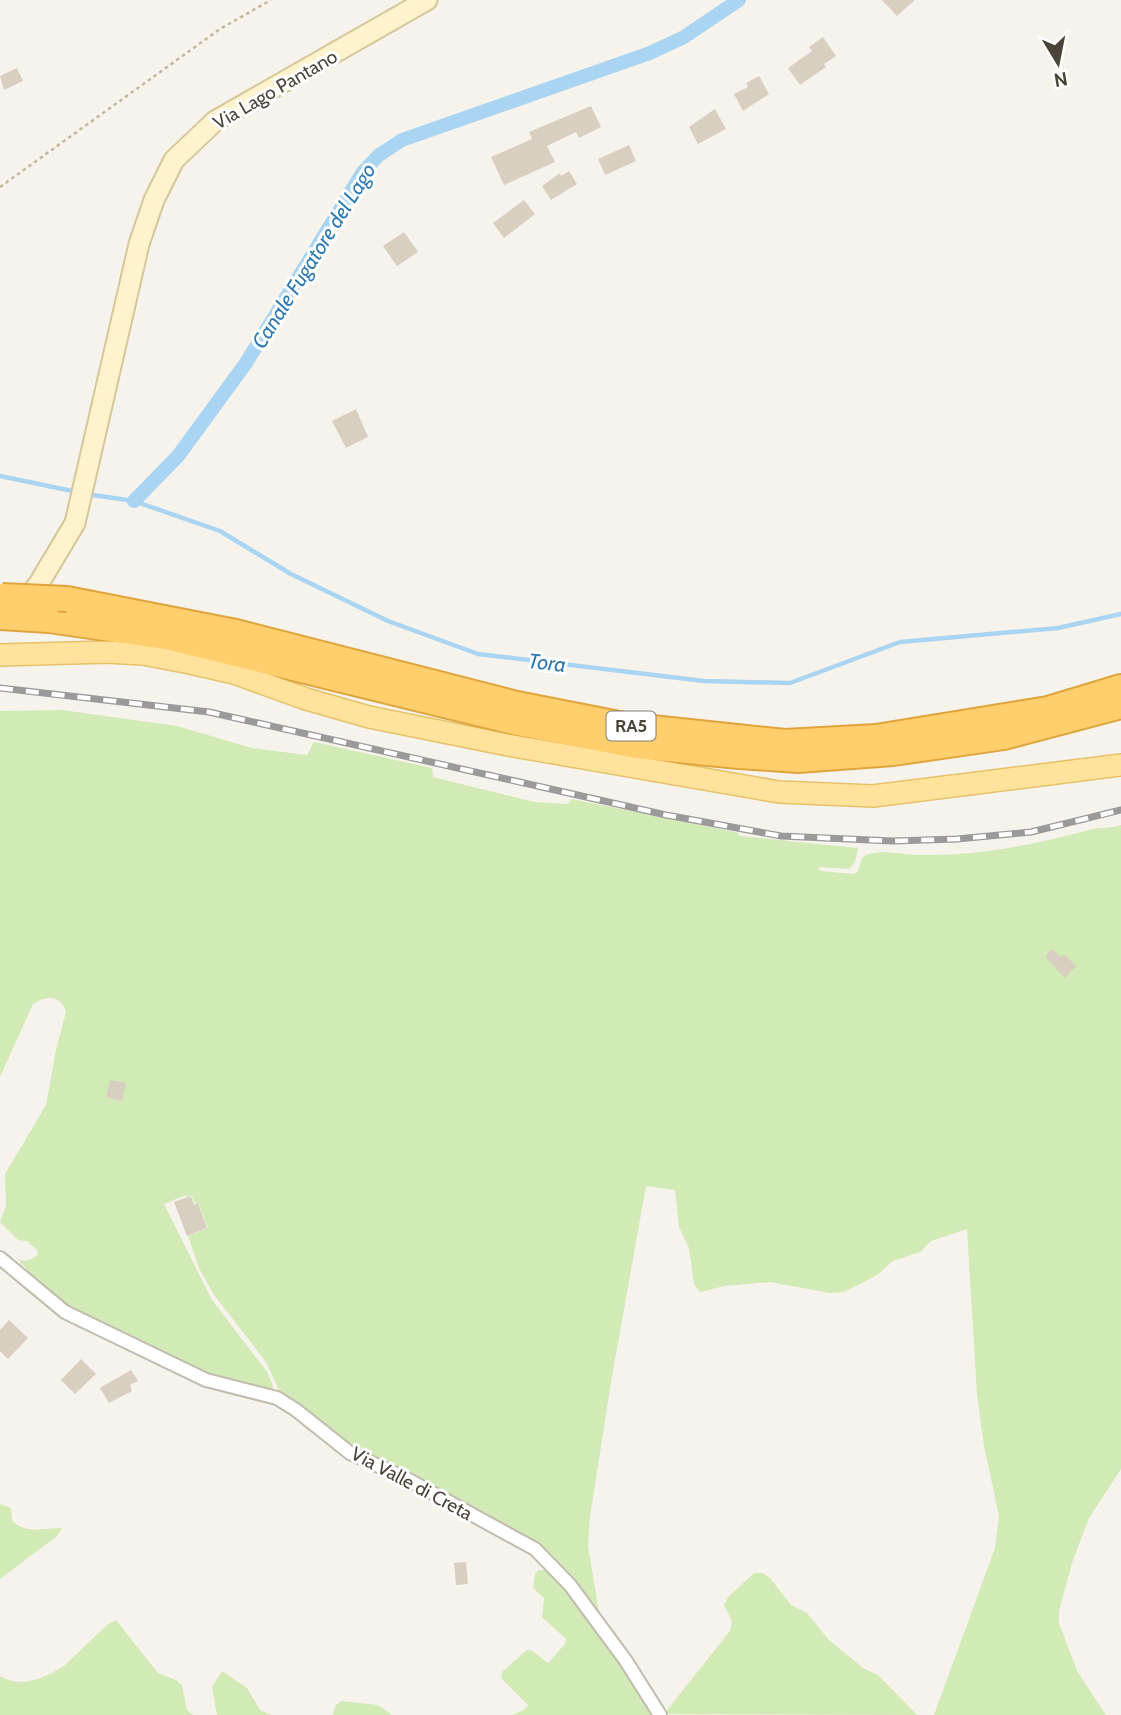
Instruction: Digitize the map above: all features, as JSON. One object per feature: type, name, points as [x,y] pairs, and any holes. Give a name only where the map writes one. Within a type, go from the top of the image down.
[{"type":"highway","name":"RA5","points":[[1,603],[67,599],[236,632],[517,704],[624,725],[785,742],[876,737],[1048,709],[1121,687]]},
{"type":"highway","name":"RA5","points":[[1,603],[49,620],[167,637],[518,723],[636,746],[739,756],[798,760],[893,753],[1004,737],[1121,706]]},
{"type":"main road","points":[[0,655],[107,652],[167,658],[234,673],[369,717],[521,748],[779,792],[873,796],[1121,765]]},
{"type":"street","name":"Via Lago Pantano","points":[[0,627],[38,585],[75,523],[145,222],[174,160],[215,121],[426,0]]},
{"type":"street","name":"Via Valle di Creta","points":[[0,1258],[65,1312],[206,1380],[277,1398],[350,1453],[407,1479],[535,1549],[570,1585],[626,1661],[660,1715]]},
{"type":"path","points":[[0,187],[220,29],[271,0]]},
{"type":"green space","points":[[62,710],[177,726],[252,748],[307,755],[314,742],[432,768],[433,777],[534,802],[568,804],[572,799],[739,833],[739,836],[858,848],[855,862],[849,869],[818,867],[821,871],[854,874],[858,871],[862,858],[874,853],[941,855],[984,851],[1121,825],[1121,1469],[1089,1518],[1073,1560],[1059,1611],[1059,1623],[1077,1671],[1106,1715],[934,1715],[995,1548],[999,1516],[984,1446],[977,1395],[967,1229],[931,1241],[920,1252],[893,1261],[877,1275],[844,1292],[830,1293],[770,1282],[725,1286],[700,1292],[694,1284],[689,1248],[679,1227],[675,1190],[646,1186],[590,1517],[588,1546],[601,1625],[554,1566],[361,1456],[284,1401],[266,1362],[214,1295],[199,1268],[188,1236],[208,1228],[198,1202],[195,1204],[191,1195],[164,1204],[212,1300],[267,1372],[273,1386],[272,1395],[205,1380],[70,1311],[27,1277],[26,1268],[16,1258],[27,1260],[38,1254],[27,1241],[18,1240],[0,1222],[6,1205],[5,1174],[46,1105],[66,1012],[57,999],[43,999],[33,1004],[0,1077],[0,711]]},
{"type":"green space","points":[[0,1504],[11,1508],[12,1520],[23,1528],[62,1528],[57,1536],[0,1579]]},
{"type":"green space","points":[[539,1570],[549,1570],[587,1615],[654,1715],[512,1715],[524,1710],[528,1705],[501,1678],[502,1672],[527,1650],[531,1650],[548,1663],[565,1644],[566,1639],[542,1617],[544,1598],[533,1588],[535,1574]]},
{"type":"green space","points":[[754,1573],[763,1573],[770,1578],[791,1605],[807,1613],[829,1640],[863,1668],[878,1675],[917,1715],[664,1714],[730,1631],[732,1621],[724,1605],[728,1597]]},
{"type":"green space","points":[[116,1620],[158,1673],[182,1685],[187,1710],[193,1715],[0,1715],[0,1676],[16,1682],[25,1682],[49,1674],[64,1666],[107,1625]]},
{"type":"green space","points":[[222,1671],[247,1688],[260,1710],[271,1715],[217,1715],[212,1687]]},
{"type":"green space","points":[[341,1701],[378,1705],[392,1715],[333,1715],[335,1706]]},
{"type":"building","points":[[882,0],[915,0],[897,16]]},
{"type":"building","points":[[823,37],[836,56],[824,64],[826,67],[800,85],[788,68],[812,51],[809,47]]},
{"type":"building","points":[[17,68],[23,81],[4,90],[0,76]]},
{"type":"building","points":[[759,76],[769,94],[743,111],[734,94],[748,87],[746,83]]},
{"type":"building","points":[[591,106],[601,127],[579,138],[576,132],[547,146],[555,162],[504,185],[491,157],[532,139],[529,132]]},
{"type":"building","points":[[715,109],[726,129],[698,144],[689,127]]},
{"type":"building","points":[[629,145],[636,161],[605,175],[598,159]]},
{"type":"building","points":[[569,171],[577,184],[551,200],[542,186],[560,173],[561,176]]},
{"type":"building","points":[[524,200],[535,214],[504,238],[493,223]]},
{"type":"building","points":[[404,232],[418,252],[397,266],[383,246]]},
{"type":"building","points":[[356,409],[368,437],[346,448],[332,421]]},
{"type":"building","points":[[1052,949],[1061,957],[1064,954],[1076,966],[1065,978],[1045,957]]},
{"type":"building","points":[[110,1080],[126,1083],[122,1101],[106,1097]]},
{"type":"building","points":[[191,1196],[194,1205],[198,1203],[207,1228],[187,1236],[174,1202]]},
{"type":"building","points":[[9,1320],[28,1338],[8,1359],[0,1351],[0,1330]]},
{"type":"building","points":[[81,1359],[96,1374],[75,1394],[61,1380]]},
{"type":"building","points":[[131,1370],[138,1381],[130,1385],[132,1391],[109,1403],[100,1388]]},
{"type":"building","points":[[466,1562],[468,1584],[456,1585],[454,1563]]},
{"type":"waterway","name":"Canale Fugatore del Lago","points":[[134,501],[178,456],[246,363],[363,172],[379,155],[402,140],[650,53],[684,37],[739,0]]},
{"type":"waterway","name":"Tora","points":[[0,476],[77,492]]},
{"type":"waterway","name":"Tora","points":[[86,494],[134,501],[220,531],[291,574],[388,621],[478,654],[704,681],[790,683],[900,642],[1058,628],[1121,614]]},
{"type":"railway","points":[[0,688],[209,712],[666,815],[781,836],[893,841],[957,839],[1031,832],[1121,810]]}]
